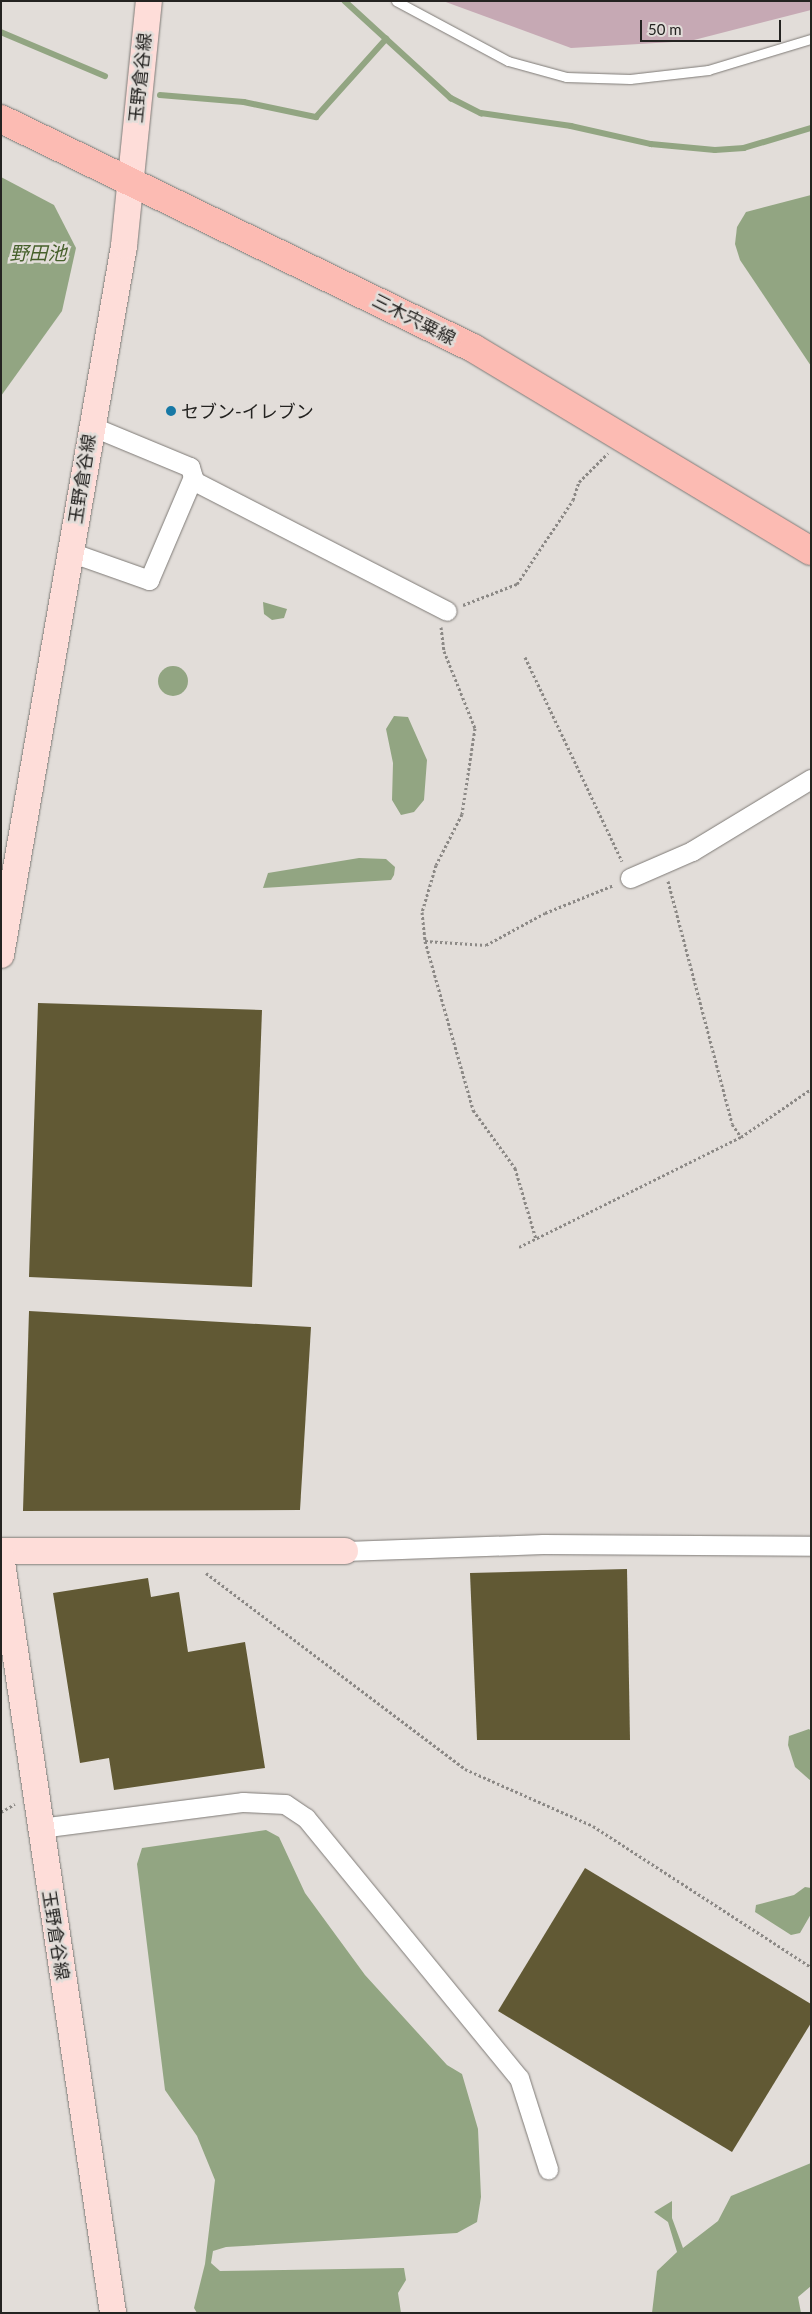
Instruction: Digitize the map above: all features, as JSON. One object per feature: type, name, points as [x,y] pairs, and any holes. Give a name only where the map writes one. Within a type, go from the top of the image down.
[{"type":"main road","name":"玉野倉谷線","points":[[1,955],[90,426],[124,246],[149,1]]},
{"type":"main road","name":"三木宍粟線","points":[[1,119],[129,184],[464,344],[811,550]]},
{"type":"main road","points":[[1,1551],[345,1551]]},
{"type":"main road","name":"玉野倉谷線","points":[[1,1556],[113,2313]]},
{"type":"street","points":[[70,552],[149,580],[193,477],[190,466],[90,426]]},
{"type":"street","points":[[193,477],[447,611]]},
{"type":"street","points":[[630,878],[662,866],[811,779]]},
{"type":"street","points":[[345,1551],[543,1544],[811,1546]]},
{"type":"street","points":[[40,1828],[243,1802],[285,1804],[306,1818],[519,2078],[548,2169]]},
{"type":"lane","points":[[396,1],[508,62],[566,78],[630,79],[708,70],[811,39]]},
{"type":"path","points":[[536,1239],[515,1168],[473,1110],[425,941],[422,912],[436,865],[462,814],[471,776],[475,728],[444,651],[441,623],[447,611],[517,584],[573,500],[579,482],[610,451],[617,434]]},
{"type":"path","points":[[425,941],[486,945],[545,913],[630,878],[525,657]]},
{"type":"path","points":[[662,866],[732,1124],[741,1137]]},
{"type":"path","points":[[519,1247],[741,1137],[811,1089]]},
{"type":"path","points":[[197,1551],[202,1570],[465,1769],[592,1826],[811,1967]]},
{"type":"shaded area","points":[[443,1],[811,1],[811,10],[690,41],[571,48]]},
{"type":"water","name":"野田池","points":[[1,177],[54,205],[76,248],[62,311],[1,396]]},
{"type":"water","points":[[811,195],[811,366],[740,260],[735,244],[737,227],[746,212]]},
{"type":"water","points":[[263,602],[287,609],[284,618],[272,620],[264,614]]},
{"type":"water","points":[[173,666],[184,670],[188,681],[184,692],[173,696],[162,692],[158,681],[162,670]]},
{"type":"water","points":[[394,716],[408,717],[427,760],[424,800],[414,812],[401,815],[392,800],[393,763],[386,729]]},
{"type":"water","points":[[359,858],[386,859],[395,867],[394,875],[391,880],[263,888],[268,873]]},
{"type":"water","points":[[809,1729],[811,1731],[811,1781],[795,1767],[788,1745],[789,1736]]},
{"type":"water","points":[[266,1830],[279,1837],[305,1893],[365,1975],[447,2065],[462,2074],[478,2129],[481,2197],[477,2222],[457,2233],[226,2247],[213,2251],[211,2263],[220,2271],[404,2268],[406,2280],[398,2293],[401,2313],[197,2313],[194,2308],[205,2264],[215,2180],[197,2136],[165,2090],[137,1864],[142,1848]]},
{"type":"water","points":[[805,1887],[811,1888],[811,1914],[800,1933],[791,1935],[755,1912],[756,1905],[794,1895]]},
{"type":"water","points":[[811,2163],[811,2286],[798,2297],[801,2313],[652,2313],[657,2271],[677,2252],[668,2222],[654,2212],[672,2201],[672,2218],[683,2248],[718,2221],[731,2196]]},
{"type":"building","points":[[38,1003],[262,1010],[252,1287],[29,1277]]},
{"type":"building","points":[[29,1311],[311,1327],[300,1510],[23,1511]]},
{"type":"building","points":[[627,1569],[630,1740],[477,1740],[470,1573]]},
{"type":"building","points":[[148,1578],[151,1597],[179,1592],[188,1652],[245,1642],[265,1768],[114,1790],[109,1758],[80,1763],[53,1593]]},
{"type":"building","points":[[585,1868],[811,2004],[811,2023],[732,2152],[498,2011]]},
{"type":"waterway","points":[[345,1],[451,98],[481,113],[571,126],[651,144],[715,150],[744,148],[811,128]]},
{"type":"waterway","points":[[1,32],[105,76]]},
{"type":"waterway","points":[[160,95],[244,102],[316,117],[386,39]]},
{"type":"place","name":"セブン-イレブン","points":[[171,411]]}]
